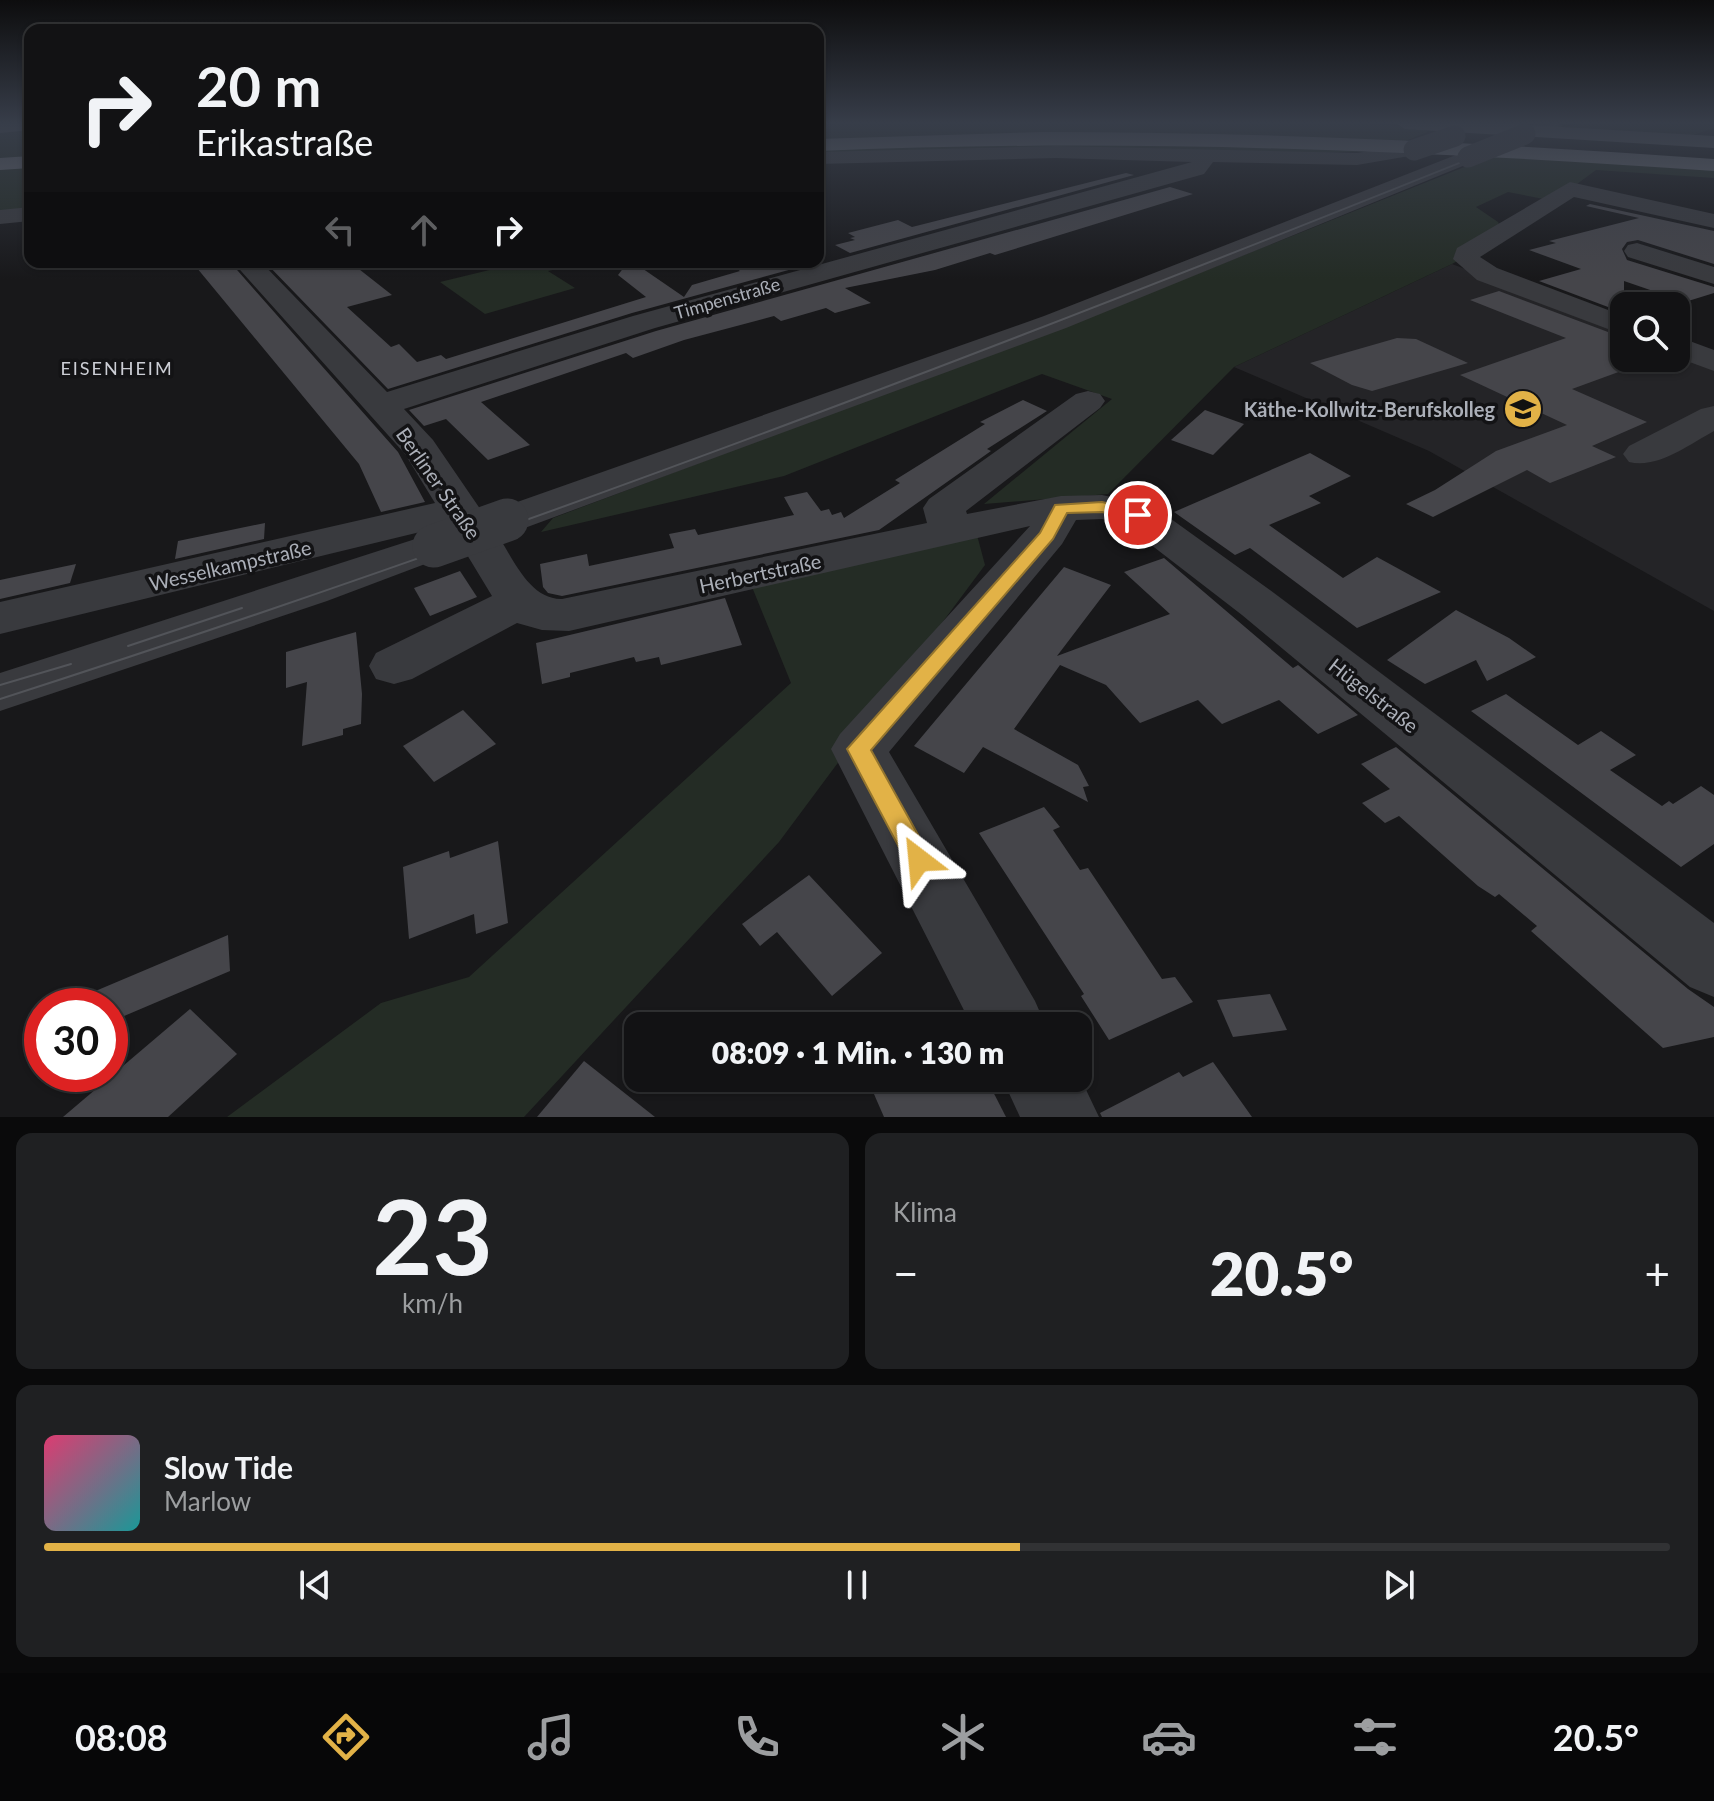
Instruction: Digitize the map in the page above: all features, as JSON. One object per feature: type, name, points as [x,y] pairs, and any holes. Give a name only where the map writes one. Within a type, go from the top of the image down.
[{"type":"street","name":"Timpenstraße","points":[[824,262],[1172,175]]},
{"type":"street","points":[[0,692],[297,595],[447,528],[507,520],[1015,337],[1375,175]]},
{"type":"street","points":[[1610,321],[1509,283],[1474,266],[1466,259],[1466,254],[1570,189],[1714,221]]},
{"type":"street","points":[[2,219],[24,215]]},
{"type":"street","points":[[1637,251],[1714,276]]},
{"type":"street","name":"Berliner Straße","points":[[252,268],[420,448],[447,528],[519,602]]},
{"type":"street","name":"Timpenstraße","points":[[382,405],[644,322],[798,269]]},
{"type":"street","points":[[1690,352],[1714,361]]},
{"type":"street","points":[[951,531],[944,508],[1088,401]]},
{"type":"street","points":[[1642,454],[1714,417]]},
{"type":"street","points":[[1002,1012],[859,749],[1047,535],[1061,508]]},
{"type":"street","name":"Hügelstraße","points":[[1003,519],[1061,508],[1120,510],[1138,515],[1714,964]]},
{"type":"street","name":"Herbertstraße","points":[[519,602],[536,614],[569,615],[1003,519]]},
{"type":"street","name":"Wesselkampstraße","points":[[0,618],[447,528]]},
{"type":"street","points":[[394,666],[519,602]]},
{"type":"street","points":[[1047,1092],[1061,1117]]},
{"type":"shaded area","points":[[0,175],[24,175],[24,209],[0,211]]},
{"type":"shaded area","points":[[1444,175],[1589,175],[1554,201],[1508,192],[1476,207],[1498,222],[1504,235],[1452,264],[1234,367],[1108,494],[984,504],[1112,399],[1042,374],[784,476],[541,532],[553,518],[1139,297]]},
{"type":"shaded area","points":[[1672,175],[1714,175],[1714,178]]},
{"type":"shaded area","name":"Käthe-Kollwitz-Berufskolleg","points":[[1452,264],[1610,324],[1610,372],[1690,372],[1690,353],[1714,362],[1714,611],[1429,451],[1234,367]]},
{"type":"shaded area","points":[[497,268],[562,268],[548,271],[575,288],[485,314],[440,282]]},
{"type":"shaded area","points":[[977,535],[985,565],[779,842],[524,1117],[227,1117],[381,1003],[469,977],[791,683],[752,587]]},
{"type":"building","points":[[1118,175],[1134,175],[850,253],[835,245],[855,240],[848,233],[898,220],[912,227]]},
{"type":"building","points":[[1170,187],[1193,194],[995,255],[990,253],[935,270],[845,288],[871,303],[835,313],[826,308],[781,321],[774,316],[684,340],[633,358],[626,353],[481,402],[530,445],[488,460],[446,419],[424,426],[409,410],[656,331]]},
{"type":"building","points":[[1590,204],[1714,231],[1714,264],[1638,240],[1627,242],[1622,249],[1627,260],[1714,287],[1714,293],[1690,300],[1690,292],[1656,292],[1624,281],[1624,292],[1610,292],[1610,308],[1539,281],[1581,269],[1529,250],[1556,243],[1549,241],[1639,218],[1586,206]]},
{"type":"building","points":[[197,268],[235,268],[398,452],[425,502],[381,512],[359,464]]},
{"type":"building","points":[[271,268],[358,268],[392,295],[347,307],[391,347],[399,344],[417,362],[441,355],[446,359],[646,297],[618,275],[623,268],[642,268],[684,297],[692,285],[740,271],[736,268],[796,268],[632,313],[388,389]]},
{"type":"building","points":[[1499,291],[1610,333],[1610,372],[1619,372],[1572,389],[1647,422],[1592,446],[1616,457],[1550,483],[1527,470],[1433,517],[1406,504],[1435,490],[1496,451],[1567,425],[1460,375],[1566,338],[1470,300]]},
{"type":"building","points":[[1397,338],[1416,339],[1468,363],[1372,391],[1352,385],[1310,363]]},
{"type":"building","points":[[1023,400],[1047,411],[987,449],[991,451],[879,530],[562,596],[548,593],[543,587],[540,564],[587,554],[589,566],[674,548],[669,534],[695,529],[698,535],[794,515],[784,497],[807,492],[821,511],[829,509],[832,515],[841,512],[844,518],[900,483],[895,480],[985,424],[980,422]]},
{"type":"building","points":[[1205,410],[1244,424],[1213,455],[1171,440]]},
{"type":"building","points":[[1310,453],[1351,476],[1309,496],[1321,503],[1269,525],[1343,578],[1377,557],[1441,592],[1357,628],[1250,548],[1235,555],[1174,512]]},
{"type":"building","points":[[265,523],[264,539],[175,559],[178,541]]},
{"type":"building","points":[[1164,558],[1293,668],[1298,665],[1358,715],[1318,734],[1279,700],[1222,724],[1198,700],[1140,723],[1106,685],[1060,665],[1014,729],[1078,765],[1089,786],[1083,787],[1088,802],[983,747],[964,773],[914,746],[1064,567],[1111,585],[1057,656],[1170,614],[1124,572]]},
{"type":"building","points":[[76,564],[70,583],[0,599],[0,580]]},
{"type":"building","points":[[460,571],[477,597],[430,616],[414,588]]},
{"type":"building","points":[[725,598],[742,645],[661,665],[659,657],[636,662],[634,657],[570,673],[570,677],[542,684],[536,643]]},
{"type":"building","points":[[1456,610],[1509,638],[1536,657],[1487,681],[1476,660],[1425,684],[1387,660]]},
{"type":"building","points":[[356,632],[362,694],[361,724],[343,729],[343,735],[302,746],[307,682],[286,688],[286,652]]},
{"type":"building","points":[[1506,694],[1578,745],[1601,731],[1636,755],[1610,770],[1662,806],[1669,801],[1673,804],[1701,786],[1714,795],[1714,844],[1681,867],[1471,711]]},
{"type":"building","points":[[463,710],[496,744],[434,782],[403,746]]},
{"type":"building","points":[[1396,747],[1688,989],[1714,1007],[1714,1037],[1663,1048],[1531,931],[1537,926],[1499,894],[1495,897],[1478,886],[1399,816],[1385,823],[1362,803],[1390,789],[1361,764]]},
{"type":"building","points":[[1044,807],[1060,827],[1053,830],[1080,870],[1088,868],[1162,979],[1175,977],[1193,1002],[1109,1040],[1081,996],[1084,994],[979,833]]},
{"type":"building","points":[[498,841],[508,923],[476,934],[474,914],[409,939],[403,867],[449,851],[450,858]]},
{"type":"building","points":[[809,875],[882,953],[832,996],[777,932],[760,946],[742,924]]},
{"type":"building","points":[[228,935],[230,971],[128,1014],[128,988],[103,988]]},
{"type":"building","points":[[1270,994],[1287,1030],[1233,1037],[1217,1000]]},
{"type":"building","points":[[190,1009],[237,1054],[168,1117],[63,1117],[92,1092],[128,1092],[128,1062]]},
{"type":"building","points":[[584,1061],[655,1117],[537,1117]]},
{"type":"building","points":[[1213,1062],[1252,1117],[1102,1117],[1100,1113],[1179,1072],[1183,1077]]},
{"type":"building","points":[[873,1092],[993,1092],[1006,1117],[884,1117]]},
{"type":"tram line","points":[[0,699],[394,567],[590,497],[979,352],[1428,175]]},
{"type":"tram line","points":[[128,646],[242,608]]},
{"type":"tram line","points":[[0,685],[71,664]]},
{"type":"place","name":"Käthe-Kollwitz-Berufskolleg","points":[[1523,409]]},
{"type":"district","name":"EISENHEIM","points":[[117,368]]},
{"type":"route","points":[[919,860],[859,749],[1047,535],[1061,508],[1102,507],[1138,515]]}]
